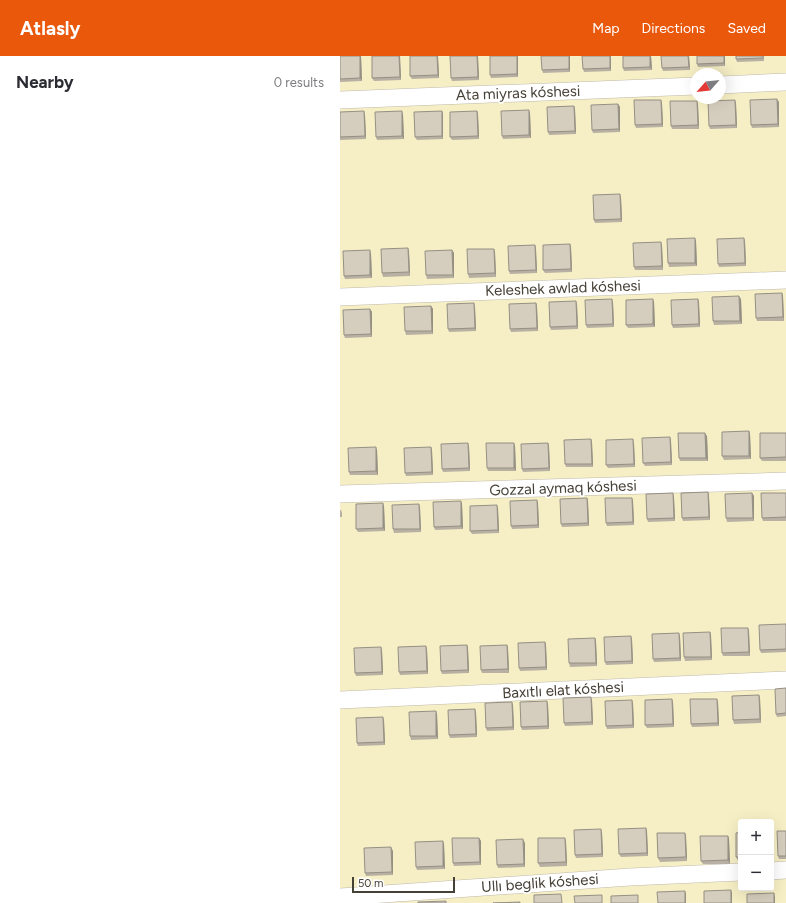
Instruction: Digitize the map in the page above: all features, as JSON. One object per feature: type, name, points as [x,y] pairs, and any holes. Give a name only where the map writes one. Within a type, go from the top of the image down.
[{"type":"street","points":[[726,85],[786,82]]},
{"type":"street","name":"Ata miyras kóshesi","points":[[340,100],[690,86]]},
{"type":"street","name":"Keleshek awlad kóshesi","points":[[340,297],[786,280]]},
{"type":"street","name":"Gozzal aymaq kóshesi","points":[[340,494],[786,481]]},
{"type":"street","name":"Baxıtlı elat kóshesi","points":[[340,700],[786,680]]},
{"type":"street","points":[[774,871],[786,870]]},
{"type":"street","name":"Ullı beglik kóshesi","points":[[340,897],[630,877],[738,872]]},
{"type":"sand","points":[[340,56],[786,56],[786,903],[340,903]]},
{"type":"building","points":[[340,56],[360,56],[360,78],[340,79]]},
{"type":"building","points":[[372,56],[399,56],[400,77],[372,78]]},
{"type":"building","points":[[410,56],[437,56],[438,75],[410,76]]},
{"type":"building","points":[[450,56],[477,56],[478,77],[451,78]]},
{"type":"building","points":[[490,56],[517,56],[517,74],[490,75]]},
{"type":"building","points":[[541,56],[569,56],[569,69],[542,70]]},
{"type":"building","points":[[582,56],[610,56],[610,68],[583,69]]},
{"type":"building","points":[[623,56],[650,56],[650,67],[623,68]]},
{"type":"building","points":[[661,56],[688,56],[689,67],[662,68]]},
{"type":"building","points":[[697,56],[724,56],[724,63],[697,64]]},
{"type":"building","points":[[736,56],[763,56],[763,58],[736,59]]},
{"type":"building","points":[[777,99],[778,124],[751,125],[750,100]]},
{"type":"building","points":[[634,100],[661,100],[662,124],[635,125]]},
{"type":"building","points":[[726,100],[735,100],[736,125],[709,126],[708,104],[726,104]]},
{"type":"building","points":[[670,101],[690,101],[690,104],[697,104],[698,125],[671,126]]},
{"type":"building","points":[[618,104],[619,129],[592,130],[591,105]]},
{"type":"building","points":[[574,106],[575,131],[548,132],[547,107]]},
{"type":"building","points":[[529,110],[529,135],[502,136],[501,111]]},
{"type":"building","points":[[364,111],[365,136],[340,137],[340,112]]},
{"type":"building","points":[[402,111],[402,136],[376,137],[375,112]]},
{"type":"building","points":[[442,111],[442,136],[415,137],[414,112]]},
{"type":"building","points":[[477,111],[478,136],[450,137],[450,112]]},
{"type":"building","points":[[620,194],[621,219],[594,220],[593,195]]},
{"type":"building","points":[[695,238],[695,263],[668,263],[667,239]]},
{"type":"building","points":[[744,238],[745,263],[718,264],[717,239]]},
{"type":"building","points":[[661,242],[662,266],[634,267],[633,243]]},
{"type":"building","points":[[570,244],[571,269],[543,270],[543,245]]},
{"type":"building","points":[[535,245],[536,270],[509,271],[508,246]]},
{"type":"building","points":[[408,248],[409,272],[382,273],[381,249]]},
{"type":"building","points":[[467,249],[494,249],[495,273],[468,274]]},
{"type":"building","points":[[370,250],[370,275],[344,276],[343,251]]},
{"type":"building","points":[[452,250],[453,275],[426,275],[425,251]]},
{"type":"building","points":[[782,293],[783,317],[756,318],[755,294]]},
{"type":"building","points":[[739,296],[740,321],[713,321],[712,297]]},
{"type":"building","points":[[612,299],[613,324],[586,325],[585,300]]},
{"type":"building","points":[[653,299],[653,324],[626,325],[626,300]]},
{"type":"building","points":[[698,299],[699,324],[672,325],[671,300]]},
{"type":"building","points":[[576,301],[577,326],[550,327],[549,302]]},
{"type":"building","points":[[474,303],[475,328],[448,329],[447,304]]},
{"type":"building","points":[[536,303],[537,328],[510,329],[509,304]]},
{"type":"building","points":[[431,306],[432,331],[405,331],[404,307]]},
{"type":"building","points":[[370,309],[371,334],[344,335],[343,310]]},
{"type":"building","points":[[749,431],[749,456],[722,456],[722,432]]},
{"type":"building","points":[[678,433],[705,433],[706,458],[679,458]]},
{"type":"building","points":[[760,433],[786,433],[786,457],[760,458]]},
{"type":"building","points":[[670,437],[671,462],[643,463],[642,438]]},
{"type":"building","points":[[591,439],[592,464],[565,464],[564,440]]},
{"type":"building","points":[[633,439],[634,464],[606,465],[606,440]]},
{"type":"building","points":[[468,443],[469,468],[442,469],[441,444]]},
{"type":"building","points":[[486,443],[514,443],[514,468],[487,468]]},
{"type":"building","points":[[548,443],[549,468],[522,469],[521,444]]},
{"type":"building","points":[[376,447],[376,471],[349,472],[348,448]]},
{"type":"building","points":[[431,447],[432,472],[405,473],[404,448]]},
{"type":"building","points":[[708,492],[709,517],[682,518],[681,493]]},
{"type":"building","points":[[673,493],[674,518],[647,519],[646,494]]},
{"type":"building","points":[[752,493],[753,518],[726,518],[725,494]]},
{"type":"building","points":[[761,493],[786,493],[786,517],[762,518]]},
{"type":"building","points":[[587,498],[588,523],[561,524],[560,499]]},
{"type":"building","points":[[605,498],[632,498],[633,522],[606,523]]},
{"type":"building","points":[[537,500],[538,525],[511,526],[510,501]]},
{"type":"building","points":[[461,501],[461,526],[434,527],[433,502]]},
{"type":"building","points":[[383,503],[383,528],[356,529],[356,504]]},
{"type":"building","points":[[419,504],[420,529],[393,529],[392,505]]},
{"type":"building","points":[[497,505],[498,530],[470,531],[470,506]]},
{"type":"building","points":[[786,624],[786,649],[760,650],[759,625]]},
{"type":"building","points":[[721,628],[748,628],[749,652],[722,653]]},
{"type":"building","points":[[710,632],[711,657],[684,657],[683,633]]},
{"type":"building","points":[[679,633],[680,658],[653,659],[652,634]]},
{"type":"building","points":[[631,636],[632,661],[605,662],[604,637]]},
{"type":"building","points":[[595,638],[596,663],[569,663],[568,639]]},
{"type":"building","points":[[545,642],[546,667],[519,668],[518,643]]},
{"type":"building","points":[[467,645],[468,670],[441,671],[440,646]]},
{"type":"building","points":[[507,645],[508,669],[481,670],[480,646]]},
{"type":"building","points":[[426,646],[427,671],[399,672],[398,647]]},
{"type":"building","points":[[381,647],[382,672],[355,673],[354,648]]},
{"type":"building","points":[[786,688],[786,713],[776,714],[775,689]]},
{"type":"building","points":[[759,695],[760,719],[733,720],[732,696]]},
{"type":"building","points":[[591,697],[592,722],[564,723],[563,698]]},
{"type":"building","points":[[672,699],[673,724],[645,725],[645,700]]},
{"type":"building","points":[[690,699],[717,699],[718,723],[691,724]]},
{"type":"building","points":[[632,700],[633,725],[606,726],[605,701]]},
{"type":"building","points":[[547,701],[548,726],[521,727],[520,702]]},
{"type":"building","points":[[512,702],[513,727],[486,728],[485,703]]},
{"type":"building","points":[[475,709],[476,734],[449,735],[448,710]]},
{"type":"building","points":[[436,711],[436,736],[410,736],[409,712]]},
{"type":"building","points":[[383,717],[384,742],[357,743],[356,718]]},
{"type":"building","points":[[646,828],[647,853],[619,854],[618,829]]},
{"type":"building","points":[[601,829],[602,854],[575,855],[574,830]]},
{"type":"building","points":[[777,831],[786,831],[786,856],[778,856]]},
{"type":"building","points":[[657,833],[685,833],[686,857],[658,858]]},
{"type":"building","points":[[736,833],[738,833],[738,857],[736,857]]},
{"type":"building","points":[[700,836],[728,836],[728,860],[701,861]]},
{"type":"building","points":[[452,838],[479,838],[480,862],[453,863]]},
{"type":"building","points":[[538,838],[565,838],[566,862],[538,863]]},
{"type":"building","points":[[523,839],[524,864],[497,865],[496,840]]},
{"type":"building","points":[[443,841],[443,866],[416,867],[415,842]]},
{"type":"building","points":[[391,847],[392,872],[365,873],[364,848]]},
{"type":"building","points":[[731,890],[731,903],[704,903],[704,891]]},
{"type":"building","points":[[685,891],[685,903],[658,903],[657,892]]},
{"type":"building","points":[[774,893],[774,903],[747,903],[747,894]]},
{"type":"building","points":[[561,894],[562,903],[534,903],[534,895]]},
{"type":"building","points":[[602,895],[602,903],[575,903],[574,896]]},
{"type":"building","points":[[638,895],[638,903],[611,903],[611,896]]},
{"type":"building","points":[[446,901],[446,903],[418,903],[418,902]]},
{"type":"building","points":[[520,902],[520,903],[493,903]]}]
